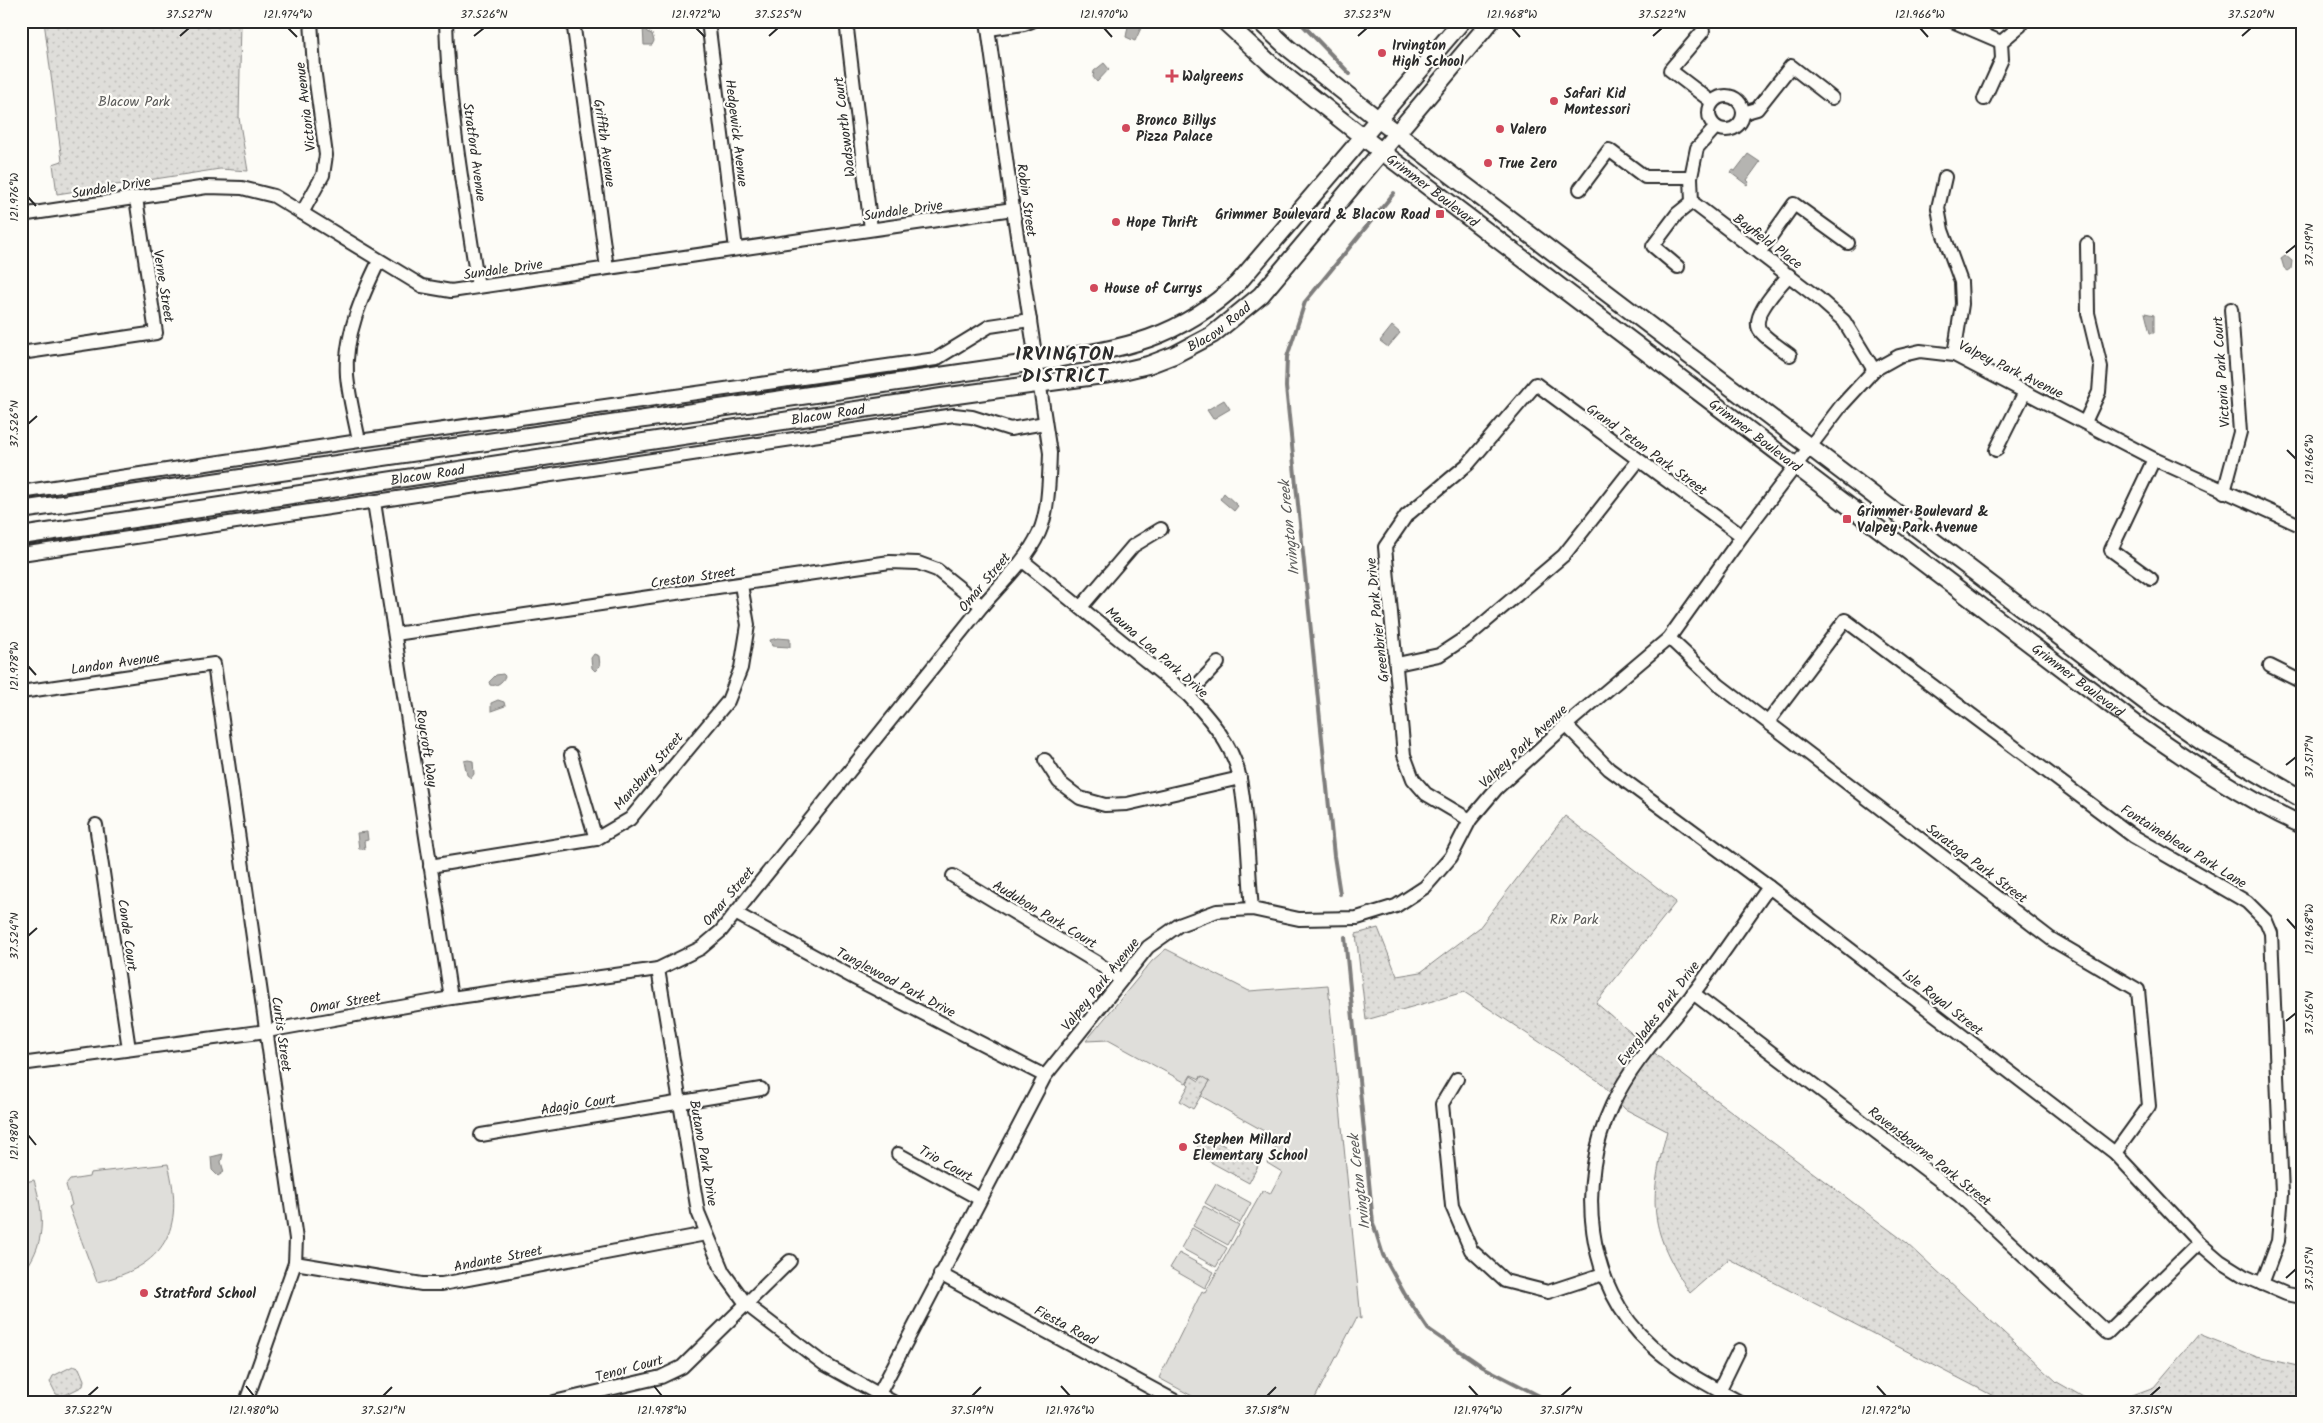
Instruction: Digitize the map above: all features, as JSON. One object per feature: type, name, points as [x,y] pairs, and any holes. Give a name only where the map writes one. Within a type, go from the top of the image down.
[{"type":"main road","name":"Grimmer Boulevard","points":[[1224,21],[1273,66],[1364,138],[2136,724],[2190,762],[2248,797],[2302,825]]},
{"type":"main road","name":"Grimmer Boulevard","points":[[1259,21],[1288,48],[1379,120],[2147,703],[2202,741],[2302,799]]},
{"type":"main road","name":"Blacow Road","points":[[21,510],[1035,362],[1131,346],[1168,332],[1204,311],[1248,273],[1462,21]]},
{"type":"main road","name":"Blacow Road","points":[[21,536],[1136,369],[1174,355],[1212,335],[1242,312],[1270,286],[1491,21]]},
{"type":"street","name":"Victoria Avenue","points":[[302,214],[323,175],[326,155],[314,68],[312,21]]},
{"type":"street","name":"Stratford Avenue","points":[[446,21],[454,115],[478,287]]},
{"type":"street","name":"Griffith Avenue","points":[[573,21],[607,268]]},
{"type":"street","name":"Hedgewick Avenue","points":[[708,21],[736,249]]},
{"type":"street","name":"Wadsworth Court","points":[[846,21],[871,230]]},
{"type":"street","points":[[988,25],[1032,21]]},
{"type":"street","points":[[1952,21],[2001,42]]},
{"type":"street","points":[[1984,100],[2002,59],[2001,42],[2022,21]]},
{"type":"street","name":"Robin Street","points":[[988,25],[1038,384]]},
{"type":"street","points":[[1703,31],[1670,70],[1712,102]]},
{"type":"street","points":[[1743,113],[1757,109],[1791,66],[1832,98]]},
{"type":"street","points":[[1722,96],[1733,97],[1741,105],[1743,113],[1741,122],[1732,129],[1726,130],[1716,127],[1712,123],[1708,112],[1712,102],[1722,96]]},
{"type":"street","points":[[1678,267],[1653,246],[1677,214],[1692,202],[1690,177],[1697,148],[1716,127]]},
{"type":"street","points":[[1580,189],[1609,150],[1644,177],[1690,177]]},
{"type":"street","points":[[1945,177],[1938,208],[1942,230],[1961,282],[1962,304],[1954,355]]},
{"type":"street","name":"Sundale Drive","points":[[21,215],[207,187],[230,187],[258,191],[274,196],[422,286],[450,291],[1013,209]]},
{"type":"street","name":"Verne Street","points":[[21,353],[156,333],[136,198]]},
{"type":"street","name":"Bayfield Place","points":[[1692,202],[1818,298],[1844,322],[1874,370]]},
{"type":"street","points":[[1758,253],[1794,204],[1848,243]]},
{"type":"street","points":[[2085,422],[2099,392],[2101,367],[2088,313],[2087,244]]},
{"type":"street","points":[[358,441],[347,375],[350,340],[356,312],[379,261]]},
{"type":"street","points":[[1788,276],[1759,314],[1757,325],[1760,332],[1790,355]]},
{"type":"street","name":"Victoria Park Court","points":[[2224,492],[2240,432],[2231,309]]},
{"type":"street","points":[[21,492],[358,441],[936,359],[990,326],[1030,320]]},
{"type":"street","name":"Valpey Park Avenue","points":[[879,1394],[1045,1076],[1120,979],[1148,947],[1179,925],[1216,911],[1252,909],[1299,919],[1358,918],[1396,906],[1425,887],[1451,857],[1470,820],[1497,788],[1566,725],[1669,638],[1742,536],[1841,406],[1874,370],[1899,356],[1920,351],[1954,355],[2154,459],[2302,526]]},
{"type":"street","name":"Omar Street","points":[[21,1064],[267,1031],[451,998],[658,969],[681,960],[701,948],[721,931],[982,606],[1022,561],[1040,532],[1048,491],[1050,453],[1038,384]]},
{"type":"street","name":"Grand Teton Park Street","points":[[1536,384],[1742,536]]},
{"type":"street","name":"Greenbrier Park Drive","points":[[1470,820],[1426,794],[1413,779],[1404,755],[1385,547],[1406,516],[1468,464],[1536,384]]},
{"type":"street","points":[[1996,450],[2025,392]]},
{"type":"street","name":"Blacow Road","points":[[21,554],[954,415],[972,417],[1010,429],[1045,423]]},
{"type":"street","points":[[2151,579],[2111,550],[2154,459]]},
{"type":"street","points":[[1397,664],[1439,655],[1471,634],[1564,555],[1638,461]]},
{"type":"street","name":"Roycroft Way","points":[[374,502],[451,998]]},
{"type":"street","points":[[1082,607],[1133,546],[1161,529]]},
{"type":"street","name":"Mauna Loa Park Drive","points":[[1022,561],[1082,607],[1188,695],[1210,718],[1224,740],[1240,778],[1252,909]]},
{"type":"street","name":"Creston Street","points":[[395,634],[890,562],[918,563],[938,570],[982,606]]},
{"type":"street","name":"Mansbury Street","points":[[430,866],[596,839],[630,818],[728,701],[741,668],[748,625],[741,585]]},
{"type":"street","name":"Fontainebleau Park Lane","points":[[1768,722],[1845,620],[2133,836],[2240,898],[2257,910],[2271,933],[2282,1194],[2278,1241],[2262,1284]]},
{"type":"street","name":"Saratoga Park Street","points":[[1669,638],[1719,685],[2051,939],[2138,990],[2149,1106],[2115,1153]]},
{"type":"street","points":[[1188,695],[1218,663]]},
{"type":"street","name":"Landon Avenue","points":[[21,692],[214,664]]},
{"type":"street","name":"Curtis Street","points":[[214,664],[296,1239],[295,1262],[246,1402]]},
{"type":"street","points":[[2270,666],[2302,682]]},
{"type":"street","name":"Isle Royal Street","points":[[1566,725],[1609,769],[1769,887],[2115,1153],[2199,1243],[2220,1261],[2262,1284],[2302,1297]]},
{"type":"street","points":[[571,755],[596,839]]},
{"type":"street","points":[[1045,760],[1059,782],[1080,798],[1105,805],[1127,804],[1240,778]]},
{"type":"street","name":"Conde Court","points":[[96,826],[129,1050]]},
{"type":"street","name":"Audubon Park Court","points":[[953,876],[1096,962],[1120,979]]},
{"type":"street","name":"Everglades Park Drive","points":[[1740,1402],[1691,1374],[1651,1345],[1626,1316],[1602,1274],[1590,1219],[1594,1157],[1616,1098],[1638,1062],[1693,993],[1769,887]]},
{"type":"street","name":"Tanglewood Park Drive","points":[[735,913],[856,979],[1045,1076]]},
{"type":"street","name":"Butano Park Drive","points":[[658,969],[698,1212],[724,1272],[747,1305],[824,1364],[893,1402]]},
{"type":"street","name":"Ravensbourne Park Street","points":[[1693,993],[1960,1196],[2107,1333],[2199,1243]]},
{"type":"street","points":[[1457,1079],[1442,1104],[1452,1206],[1471,1250],[1505,1281],[1548,1292],[1602,1274]]},
{"type":"street","name":"Adagio Court","points":[[481,1135],[761,1089]]},
{"type":"street","name":"Trio Court","points":[[898,1154],[980,1199]]},
{"type":"street","name":"Andante Street","points":[[295,1262],[422,1284],[442,1284],[706,1234]]},
{"type":"street","name":"Tenor Court","points":[[554,1402],[661,1377],[682,1367],[790,1261]]},
{"type":"street","name":"Fiesta Road","points":[[940,1274],[1176,1402]]},
{"type":"street","points":[[1719,1391],[1739,1350]]},
{"type":"green space","name":"Blacow Park","points":[[44,21],[241,21],[239,118],[248,171],[220,169],[57,194],[53,164],[62,161]]},
{"type":"green space","name":"Rix Park","points":[[1565,816],[1676,902],[1596,1003],[1664,1061],[1907,1243],[2057,1382],[2092,1402],[2005,1402],[1729,1259],[1690,1293],[1666,1251],[1656,1215],[1657,1178],[1667,1131],[1625,1109],[1600,1082],[1464,992],[1366,1020],[1356,934],[1378,928],[1397,976],[1421,972],[1479,928]]},
{"type":"green space","points":[[1166,949],[1249,991],[1328,985],[1361,1319],[1357,1317],[1313,1402],[1203,1402],[1159,1378],[1202,1291],[1205,1293],[1263,1190],[1270,1194],[1282,1172],[1267,1163],[1280,1140],[1201,1096],[1210,1081],[1201,1076],[1200,1079],[1191,1075],[1186,1083],[1108,1040],[1086,1041],[1152,961]]},
{"type":"green space","points":[[1191,1076],[1199,1081],[1202,1076],[1210,1081],[1193,1109],[1180,1101],[1189,1085],[1187,1083]]},
{"type":"green space","points":[[1204,1135],[1259,1164],[1249,1183],[1194,1153]]},
{"type":"green space","points":[[168,1164],[173,1187],[174,1208],[171,1226],[164,1242],[154,1255],[139,1267],[97,1282],[69,1207],[72,1205],[66,1185],[70,1180],[89,1177],[90,1173]]},
{"type":"green space","points":[[34,1180],[40,1206],[41,1230],[35,1253],[21,1275],[21,1183]]},
{"type":"green space","points":[[1216,1184],[1251,1203],[1240,1223],[1205,1203]]},
{"type":"green space","points":[[1204,1206],[1239,1225],[1228,1245],[1193,1226]]},
{"type":"green space","points":[[1192,1228],[1227,1248],[1216,1267],[1181,1248]]},
{"type":"green space","points":[[1179,1253],[1214,1272],[1205,1288],[1170,1268]]},
{"type":"green space","points":[[2199,1334],[2257,1357],[2302,1367],[2302,1402],[2114,1402],[2154,1387]]},
{"type":"green space","points":[[73,1366],[79,1368],[84,1380],[83,1386],[63,1396],[56,1394],[50,1382],[53,1376]]},
{"type":"shaded area","points":[[1129,21],[1140,21],[1141,28],[1135,41],[1126,37]]},
{"type":"shaded area","points":[[643,27],[652,34],[654,41],[652,45],[644,45]]},
{"type":"shaded area","points":[[1104,63],[1109,69],[1097,82],[1093,77],[1094,71]]},
{"type":"shaded area","points":[[1748,154],[1760,162],[1747,180],[1749,182],[1747,185],[1731,173],[1733,170],[1735,171]]},
{"type":"shaded area","points":[[2285,255],[2292,261],[2291,269],[2288,271],[2284,268],[2281,258]]},
{"type":"shaded area","points":[[2145,313],[2154,315],[2154,333],[2150,333]]},
{"type":"shaded area","points":[[1392,326],[1400,333],[1388,347],[1380,341]]},
{"type":"shaded area","points":[[1224,400],[1230,409],[1213,419],[1207,410]]},
{"type":"shaded area","points":[[1224,493],[1238,506],[1234,511],[1220,499]]},
{"type":"shaded area","points":[[778,638],[790,639],[790,647],[772,646],[770,640]]},
{"type":"shaded area","points":[[594,654],[599,656],[600,666],[595,671],[592,668],[591,658]]},
{"type":"shaded area","points":[[503,674],[505,676],[501,682],[497,685],[490,685],[489,682],[496,675]]},
{"type":"shaded area","points":[[498,700],[504,702],[505,706],[491,711],[491,703]]},
{"type":"shaded area","points":[[464,761],[473,761],[474,774],[471,778],[467,775]]},
{"type":"shaded area","points":[[367,832],[368,840],[364,841],[365,849],[359,849],[357,833]]},
{"type":"shaded area","points":[[223,1154],[221,1162],[224,1172],[218,1176],[212,1170],[211,1157]]},
{"type":"waterway","name":"Irvington Creek","points":[[1299,21],[1350,74]]},
{"type":"waterway","name":"Irvington Creek","points":[[1340,894],[1334,856],[1286,387],[1287,357],[1305,302],[1394,193]]},
{"type":"waterway","name":"Irvington Creek","points":[[1345,937],[1373,1223],[1383,1255],[1404,1293],[1428,1329],[1483,1367],[1551,1402]]},
{"type":"place","name":"Irvington High School","points":[[1382,53]]},
{"type":"place","name":"Walgreens","points":[[1172,76]]},
{"type":"place","name":"Safari Kid Montessori","points":[[1554,101]]},
{"type":"place","name":"Bronco Billys Pizza Palace","points":[[1126,128]]},
{"type":"place","name":"Valero","points":[[1500,129]]},
{"type":"place","name":"True Zero","points":[[1488,163]]},
{"type":"place","name":"Grimmer Boulevard & Blacow Road","points":[[1440,214]]},
{"type":"place","name":"Hope Thrift","points":[[1116,222]]},
{"type":"place","name":"House of Currys","points":[[1094,288]]},
{"type":"place","name":"Grimmer Boulevard & Valpey Park Avenue","points":[[1847,519]]},
{"type":"place","name":"Stephen Millard Elementary School","points":[[1183,1147]]},
{"type":"place","name":"Stratford School","points":[[144,1293]]},
{"type":"district","name":"IRVINGTON DISTRICT","points":[[1065,364]]}]
